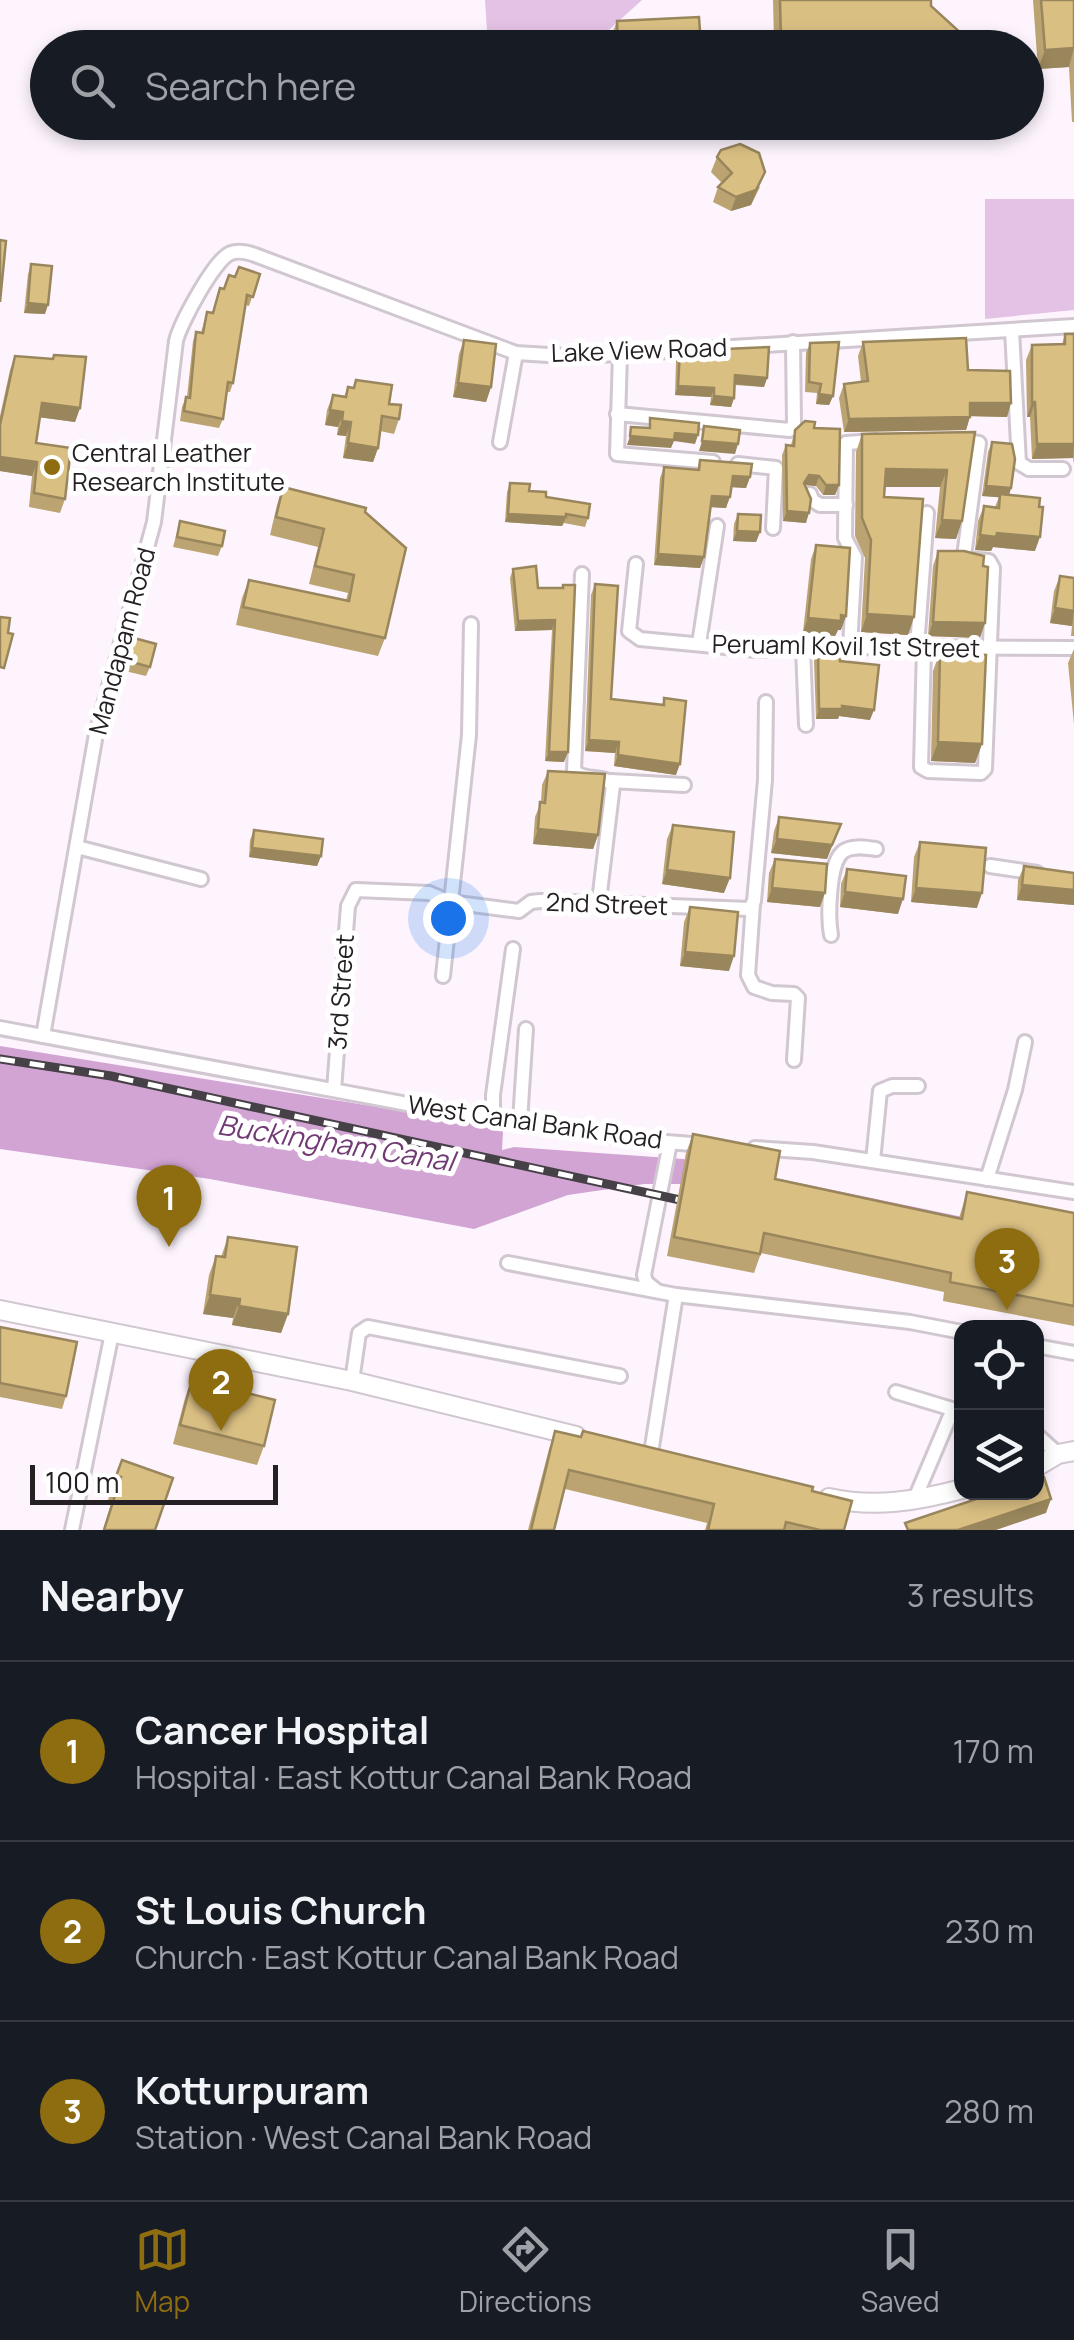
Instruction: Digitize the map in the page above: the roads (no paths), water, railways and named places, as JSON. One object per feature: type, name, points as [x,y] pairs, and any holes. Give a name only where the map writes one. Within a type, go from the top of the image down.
[{"type":"street","name":"Lake View Road","points":[[224,257],[241,251],[255,254],[516,352],[565,356],[1074,326]]},
{"type":"street","name":"Mandapam Road","points":[[43,1036],[96,734],[154,522],[178,330],[224,257]]},
{"type":"street","points":[[1012,330],[1019,463],[1029,469],[1063,469]]},
{"type":"street","points":[[617,414],[790,430],[794,424],[793,342]]},
{"type":"street","points":[[500,442],[516,352]]},
{"type":"street","points":[[620,354],[615,451],[619,455],[775,467],[774,528]]},
{"type":"street","points":[[850,647],[855,557],[846,544],[846,442],[884,440]]},
{"type":"street","points":[[926,513],[920,647],[921,766],[928,771],[975,773],[985,769],[992,564],[964,556],[979,442],[938,440]]},
{"type":"street","points":[[810,494],[820,506],[846,505]]},
{"type":"street","points":[[699,644],[717,526]]},
{"type":"street","name":"Peruaml Kovil 1st Street","points":[[636,564],[629,624],[631,634],[640,639],[757,650],[1074,648]]},
{"type":"street","points":[[582,574],[574,771],[581,777],[612,781],[684,785]]},
{"type":"street","points":[[443,976],[469,736],[471,624]]},
{"type":"street","points":[[804,648],[806,726]]},
{"type":"street","points":[[766,702],[765,780],[748,975],[754,986],[798,998],[794,1060]]},
{"type":"street","points":[[599,901],[612,781]]},
{"type":"street","points":[[77,847],[201,880]]},
{"type":"street","points":[[831,936],[833,870],[839,855],[849,848],[876,848]]},
{"type":"street","points":[[758,862],[776,864]]},
{"type":"street","points":[[990,866],[1057,876]]},
{"type":"street","points":[[814,868],[833,870]]},
{"type":"street","name":"2nd Street","points":[[352,894],[361,888],[429,893],[450,902],[518,911],[540,900],[752,905]]},
{"type":"street","name":"3rd Street","points":[[334,1090],[352,894]]},
{"type":"street","points":[[493,1118],[513,949]]},
{"type":"street","name":"West Canal Bank Road","points":[[0,1028],[669,1148],[724,1146]]},
{"type":"street","points":[[520,1122],[526,1029]]},
{"type":"street","points":[[987,1179],[1015,1090],[1025,1042]]},
{"type":"street","points":[[873,1161],[880,1091],[885,1086],[918,1086]]},
{"type":"street","points":[[742,1147],[813,1152],[1074,1192]]},
{"type":"street","points":[[657,1291],[646,1282],[645,1268],[669,1148]]},
{"type":"street","points":[[508,1263],[676,1294],[954,1330]]},
{"type":"street","points":[[651,1454],[676,1294]]},
{"type":"street","points":[[0,1310],[352,1380],[599,1441]]},
{"type":"street","points":[[352,1380],[358,1339],[368,1327],[620,1376]]},
{"type":"street","points":[[72,1530],[112,1334]]},
{"type":"street","points":[[1044,1347],[1074,1353]]},
{"type":"street","points":[[896,1392],[954,1410]]},
{"type":"street","points":[[914,1501],[954,1417]]},
{"type":"street","points":[[1044,1439],[1066,1452]]},
{"type":"street","points":[[819,1496],[861,1503],[914,1501],[954,1492]]},
{"type":"water","name":"Buckingham Canal","points":[[0,1046],[489,1125],[503,1131],[502,1150],[514,1147],[683,1159],[1074,1240],[703,1184],[644,1184],[568,1195],[474,1229],[210,1179],[0,1149]]},
{"type":"railway","points":[[0,1059],[111,1076],[703,1205]]},
{"type":"place","name":"Central Leather Research Institute","points":[[52,467]]},
{"type":"place","name":"Cancer Hospital","points":[[169,1247]]},
{"type":"place","name":"Kotturpuram","points":[[1007,1310]]},
{"type":"place","name":"St Louis Church","points":[[221,1431]]}]
